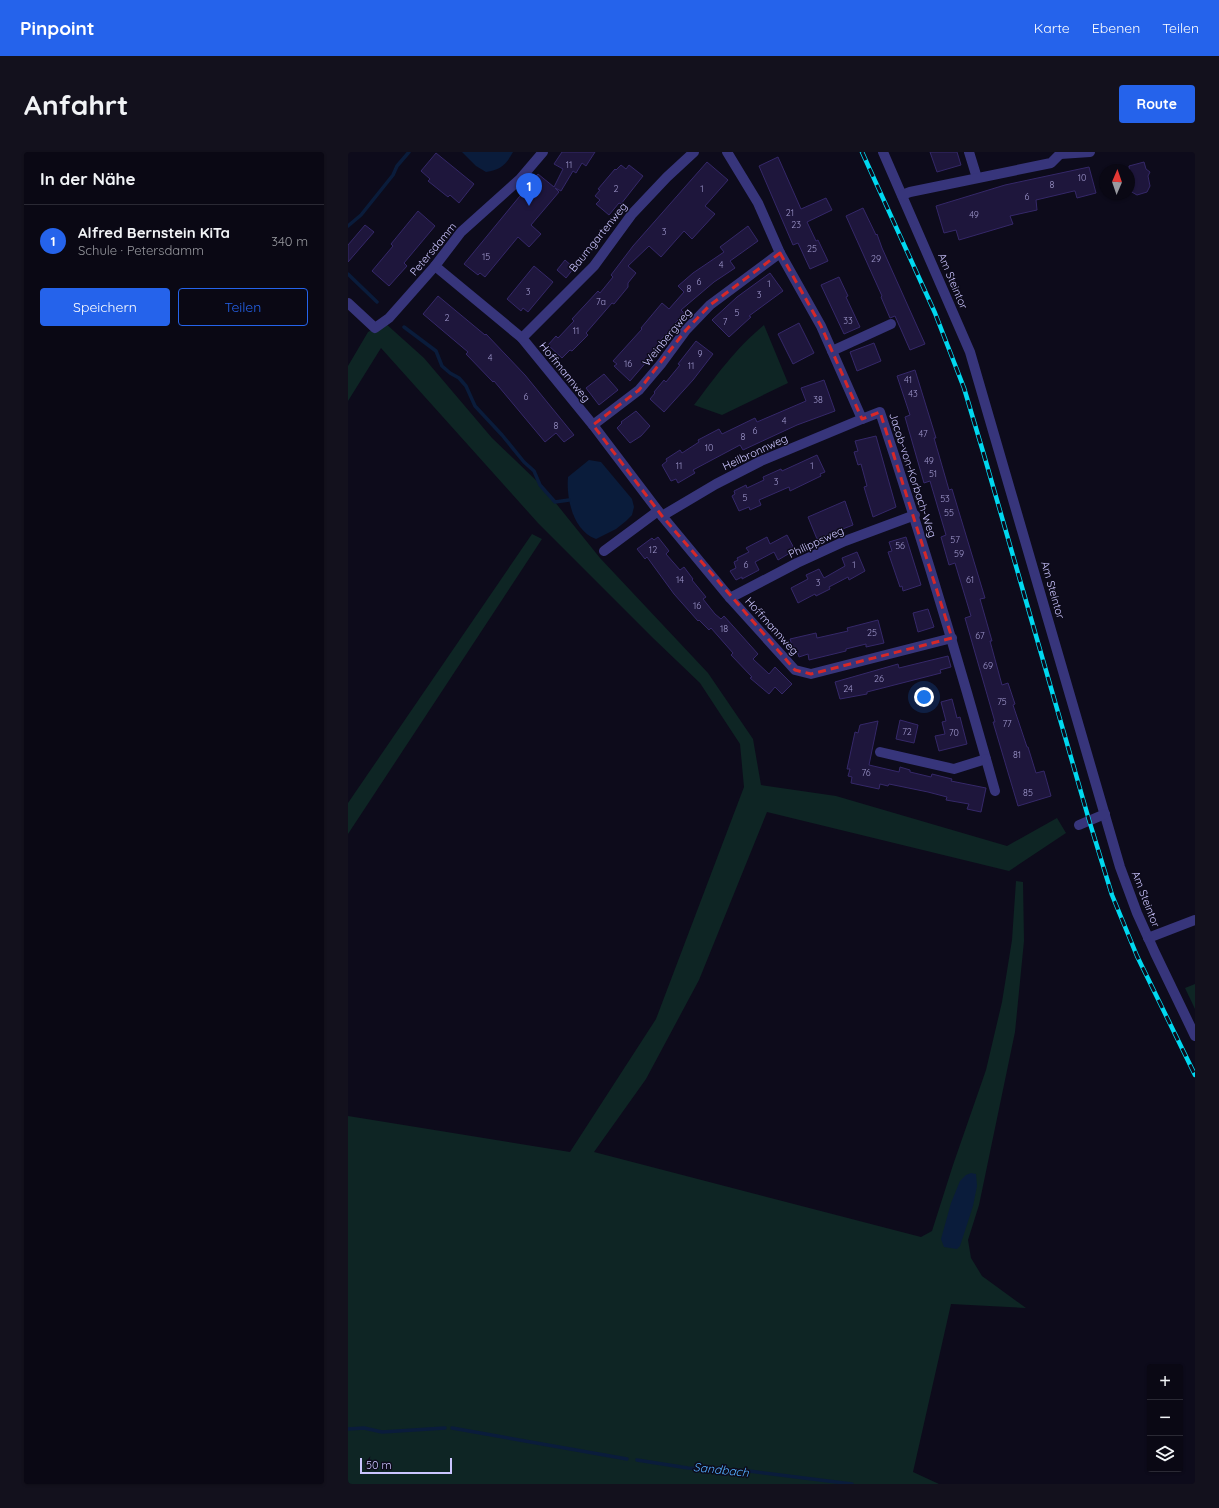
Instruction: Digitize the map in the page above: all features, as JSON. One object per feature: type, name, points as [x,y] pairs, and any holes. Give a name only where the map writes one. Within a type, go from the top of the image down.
[{"type":"street","name":"Petersdamm","points":[[348,303],[376,328],[389,318],[435,266],[461,232],[520,179],[543,152]]},
{"type":"street","name":"Baumgartenweg","points":[[522,338],[594,266],[632,214],[667,177],[694,152]]},
{"type":"street","points":[[727,152],[758,203],[780,253],[821,326],[862,419]]},
{"type":"street","name":"Am Steintor","points":[[883,152],[970,352],[1120,867],[1148,938],[1195,1036]]},
{"type":"street","points":[[969,152],[977,178]]},
{"type":"street","points":[[902,195],[910,192],[1051,163],[1060,153],[1090,152]]},
{"type":"street","name":"Weinbergweg","points":[[593,425],[639,390],[661,364],[686,330],[710,305],[780,253]]},
{"type":"street","name":"Hoffmannweg","points":[[435,266],[522,338],[593,425],[660,513],[730,598],[795,670],[811,674],[952,638]]},
{"type":"street","points":[[832,351],[891,324]]},
{"type":"street","name":"Jacob-von-Korbach-Weg","points":[[862,419],[880,412],[952,638],[995,791]]},
{"type":"street","name":"Heilbronnweg","points":[[660,513],[761,461],[862,419]]},
{"type":"street","points":[[604,551],[660,513]]},
{"type":"street","name":"Philippsweg","points":[[730,598],[797,563],[845,541],[914,515]]},
{"type":"street","points":[[880,752],[954,769],[986,759]]},
{"type":"street","points":[[1079,825],[1105,814]]},
{"type":"street","points":[[1148,938],[1195,920]]},
{"type":"highlighted area","points":[[780,253],[821,326],[862,419],[880,412],[952,638],[811,674],[795,670],[662,516],[593,425],[639,390],[686,330],[710,305]]},
{"type":"green space","points":[[385,323],[424,358],[492,438],[542,486],[600,558],[708,673],[753,739],[761,785],[836,796],[1007,846],[1057,818],[1066,833],[1009,871],[767,812],[699,980],[646,1079],[594,1152],[921,1237],[932,1231],[986,1070],[1002,1002],[1012,940],[1016,881],[1023,882],[1024,941],[1015,1032],[979,1205],[968,1240],[971,1258],[982,1276],[1026,1308],[951,1304],[913,1472],[939,1484],[348,1484],[348,1116],[570,1152],[656,1019],[744,787],[740,744],[700,683],[538,523],[381,348],[348,401],[348,366],[368,332]]},
{"type":"green space","points":[[764,325],[788,383],[722,415],[694,405],[735,353]]},
{"type":"green space","points":[[532,534],[542,539],[348,834],[348,803]]},
{"type":"green space","points":[[1195,984],[1195,1009],[1185,988]]},
{"type":"water","points":[[462,152],[513,152],[502,166],[495,170],[486,172],[476,166]]},
{"type":"water","points":[[589,460],[601,462],[632,499],[634,507],[632,515],[626,521],[616,529],[596,539],[588,535],[577,521],[570,504],[568,494],[568,477]]},
{"type":"water","points":[[971,1173],[976,1174],[977,1186],[973,1206],[960,1246],[957,1249],[944,1247],[941,1239],[951,1203],[960,1181],[966,1175]]},
{"type":"building","points":[[562,152],[595,152],[586,166],[582,163],[576,173],[573,171],[561,191],[555,188],[559,192],[531,225],[541,234],[529,247],[518,237],[485,277],[480,273],[478,275],[464,264],[538,174],[554,187],[563,169],[554,164]]},
{"type":"building","points":[[930,152],[957,152],[961,165],[937,172]]},
{"type":"building","points":[[436,153],[474,184],[459,203],[450,195],[448,197],[428,181],[430,179],[421,171]]},
{"type":"building","points":[[778,157],[801,209],[826,198],[832,210],[807,222],[828,261],[810,269],[798,243],[793,245],[759,166]]},
{"type":"building","points":[[707,162],[728,180],[705,206],[715,214],[692,239],[684,231],[661,257],[649,246],[628,266],[636,273],[628,283],[628,287],[586,333],[588,335],[572,351],[570,350],[562,358],[548,345],[556,336],[558,338],[574,321],[572,319],[598,291],[600,293],[613,277],[611,275],[633,246]]},
{"type":"building","points":[[1144,162],[1146,169],[1150,172],[1148,176],[1150,186],[1147,192],[1137,195],[1135,194],[1135,164]]},
{"type":"building","points":[[621,165],[626,169],[629,165],[643,176],[621,204],[619,203],[609,215],[596,204],[600,200],[595,196],[600,190],[598,189],[615,169],[616,170]]},
{"type":"building","points":[[1089,167],[1096,193],[1077,198],[1074,191],[1036,200],[1037,210],[1010,216],[1013,224],[959,240],[956,230],[944,233],[936,206],[1005,185]]},
{"type":"building","points":[[863,208],[876,235],[877,234],[925,344],[910,350],[895,316],[890,318],[881,297],[882,296],[846,216]]},
{"type":"building","points":[[418,211],[435,226],[404,263],[407,266],[389,286],[372,271],[393,246],[391,244]]},
{"type":"building","points":[[365,225],[374,232],[348,262],[348,245]]},
{"type":"building","points":[[748,226],[758,241],[730,261],[735,268],[714,282],[681,310],[684,313],[659,342],[661,345],[630,381],[614,366],[617,364],[613,361],[642,329],[641,328],[662,303],[669,309],[684,292],[678,286],[693,273],[724,252],[720,247]]},
{"type":"building","points":[[565,260],[574,268],[566,278],[557,270]]},
{"type":"building","points":[[534,266],[553,282],[528,312],[523,308],[521,311],[507,299]]},
{"type":"building","points":[[770,273],[783,291],[749,316],[751,317],[729,337],[712,320],[737,297]]},
{"type":"building","points":[[839,277],[848,296],[846,297],[860,327],[844,334],[821,285]]},
{"type":"building","points":[[438,296],[485,335],[486,334],[525,375],[574,435],[564,442],[556,433],[545,442],[494,381],[493,382],[466,354],[468,352],[423,314]]},
{"type":"building","points":[[799,323],[814,353],[793,364],[778,334]]},
{"type":"building","points":[[696,341],[713,354],[693,380],[664,412],[650,399],[664,380],[666,382],[680,365],[678,364]]},
{"type":"building","points":[[874,343],[881,361],[857,371],[850,352]]},
{"type":"building","points":[[915,370],[936,438],[934,438],[949,490],[952,489],[985,598],[980,599],[992,641],[990,641],[1002,685],[1008,683],[1015,704],[1013,705],[1036,773],[1044,771],[1051,796],[1018,806],[993,722],[995,722],[965,618],[971,616],[955,563],[949,565],[941,537],[946,535],[930,481],[924,483],[905,417],[910,415],[897,376]]},
{"type":"building","points":[[604,374],[618,390],[599,405],[586,388]]},
{"type":"building","points":[[824,380],[835,411],[797,425],[743,450],[740,445],[693,470],[695,473],[678,483],[676,479],[671,481],[662,465],[667,461],[666,459],[680,450],[682,453],[699,442],[698,440],[719,429],[722,434],[755,418],[757,422],[806,401],[801,388]]},
{"type":"building","points":[[636,411],[650,426],[641,436],[630,443],[617,428],[622,423],[621,422]]},
{"type":"building","points":[[876,436],[896,507],[873,517],[864,487],[867,486],[861,464],[858,465],[854,452],[858,451],[855,441]]},
{"type":"building","points":[[817,455],[825,472],[820,474],[821,476],[790,491],[789,487],[759,500],[761,505],[750,510],[749,507],[739,511],[732,496],[735,494],[734,491],[746,485],[747,488],[764,480],[763,477],[781,469],[782,471]]},
{"type":"building","points":[[845,501],[853,525],[817,539],[808,517]]},
{"type":"building","points":[[787,535],[795,550],[778,560],[774,552],[755,562],[759,570],[742,579],[742,577],[736,580],[730,571],[736,568],[734,562],[738,560],[737,558],[749,552],[746,548],[767,537],[770,544]]},
{"type":"building","points":[[658,537],[669,551],[666,554],[680,570],[684,567],[693,579],[692,580],[706,597],[703,599],[715,614],[721,619],[724,616],[758,654],[753,659],[769,674],[775,667],[792,684],[782,694],[775,687],[769,694],[750,678],[752,677],[731,655],[733,653],[711,628],[709,630],[699,620],[698,621],[674,594],[647,557],[645,559],[637,549],[652,538],[654,540]]},
{"type":"building","points":[[906,537],[921,585],[903,591],[902,586],[900,587],[888,552],[892,551],[889,542]]},
{"type":"building","points":[[857,552],[865,571],[849,580],[848,577],[829,587],[830,589],[816,596],[815,594],[798,603],[791,588],[808,579],[806,575],[819,569],[824,578],[845,566],[842,558]]},
{"type":"building","points":[[928,609],[934,627],[918,632],[913,613]]},
{"type":"building","points":[[878,620],[884,643],[866,647],[866,644],[846,649],[846,651],[809,660],[808,654],[799,657],[797,651],[794,652],[790,639],[816,633],[817,638],[848,631],[847,628]]},
{"type":"building","points":[[948,656],[951,667],[940,670],[941,673],[867,692],[867,694],[840,699],[835,682],[898,664],[899,668]]},
{"type":"building","points":[[952,699],[957,718],[960,717],[967,744],[939,751],[935,736],[945,734],[942,722],[946,721],[941,702]]},
{"type":"building","points":[[900,720],[918,725],[914,743],[896,739]]},
{"type":"building","points":[[878,721],[869,765],[899,772],[900,767],[910,770],[910,772],[931,777],[932,774],[952,779],[951,781],[986,788],[981,812],[967,809],[969,804],[946,800],[947,797],[928,792],[889,784],[888,786],[880,784],[879,789],[851,783],[852,777],[848,776],[850,769],[847,769],[855,732],[858,733],[860,725]]},
{"type":"waterway","points":[[348,226],[361,215],[393,175],[397,166],[409,152]]},
{"type":"waterway","points":[[348,274],[377,302]]},
{"type":"waterway","points":[[404,327],[436,351],[442,366],[459,378],[466,386],[475,406],[502,435],[524,462],[534,471],[540,485],[555,502],[569,500]]},
{"type":"waterway","name":"Sandbach","points":[[348,1429],[364,1428],[382,1432],[445,1428]]},
{"type":"waterway","name":"Sandbach","points":[[452,1428],[627,1459]]},
{"type":"waterway","name":"Sandbach","points":[[637,1460],[688,1468],[749,1471],[852,1484]]},
{"type":"railway","points":[[862,152],[935,313],[964,388],[1112,895],[1137,956],[1195,1075]]},
{"type":"place","name":"Alfred Bernstein KiTa","points":[[529,206]]}]
